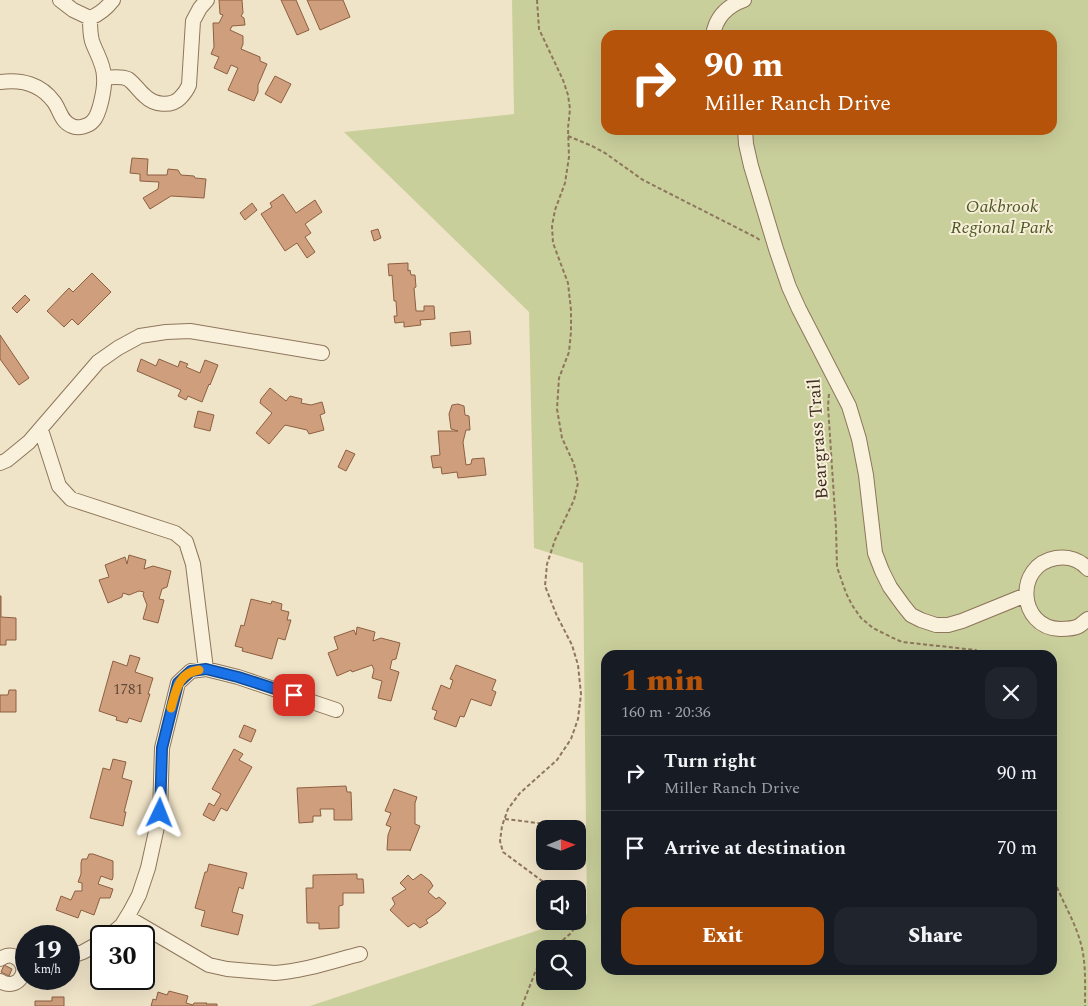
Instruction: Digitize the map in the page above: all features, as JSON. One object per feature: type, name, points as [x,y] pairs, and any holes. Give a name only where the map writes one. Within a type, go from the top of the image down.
[{"type":"street","points":[[60,0],[73,10],[90,18],[99,15],[113,0]]},
{"type":"street","points":[[104,78],[117,77],[128,80],[146,98],[155,103],[168,104],[179,100],[189,85],[193,20],[207,0]]},
{"type":"street","points":[[714,30],[717,21],[724,12],[734,3],[744,0]]},
{"type":"street","points":[[0,82],[12,80],[29,83],[43,90],[55,102],[62,117],[72,127],[81,127],[94,121],[99,111],[104,78],[103,68],[92,39],[90,18]]},
{"type":"street","points":[[745,135],[751,166],[776,249],[790,287],[799,309],[849,406],[859,439],[866,475],[875,553],[890,586],[911,615],[921,620],[942,625],[962,622],[1026,595]]},
{"type":"street","points":[[0,463],[7,460],[41,430],[98,362],[140,336],[190,331],[322,353]]},
{"type":"street","points":[[41,430],[59,486],[71,499],[174,533],[186,542],[193,564],[206,669]]},
{"type":"street","points":[[1088,569],[1074,559],[1062,557],[1051,559],[1040,564],[1032,573],[1027,584],[1026,595],[1028,607],[1035,618],[1044,625],[1055,629],[1068,629],[1079,626],[1088,618]]},
{"type":"street","points":[[122,925],[139,895],[148,868],[160,813],[162,748],[178,683],[191,671],[206,669],[238,677],[336,710]]},
{"type":"street","points":[[127,917],[210,965],[227,969],[283,973],[360,954]]},
{"type":"street","points":[[0,959],[8,956],[15,958]]},
{"type":"street","points":[[0,981],[8,984],[15,982]]},
{"type":"path","points":[[537,0],[539,29],[563,80],[570,109],[569,158],[565,183],[552,226],[553,243],[568,283],[571,310],[569,352],[559,378],[557,408],[562,438],[574,464],[578,483],[574,500],[555,540],[547,564],[545,586],[557,616],[572,645],[578,665],[581,694],[578,719],[571,739],[557,760],[520,794],[508,809],[502,826],[500,841],[503,852],[541,880]]},
{"type":"path","points":[[568,136],[605,153],[643,180],[762,242]]},
{"type":"path","name":"Beargrass Trail","points":[[829,389],[828,406],[837,567],[852,605],[862,618],[874,628],[902,642],[976,650]]},
{"type":"path","points":[[505,819],[536,823]]},
{"type":"path","points":[[1057,886],[1082,948],[1085,1006]]},
{"type":"path","points":[[564,940],[574,930]]},
{"type":"path","points":[[522,1006],[536,970]]},
{"type":"green space","name":"Oakbrook Regional Park","points":[[512,0],[1088,0],[1088,1006],[310,1006],[539,930],[586,930],[583,563],[534,548],[529,312],[344,132],[514,114]]},
{"type":"building","points":[[219,0],[242,0],[243,13],[241,16],[244,18],[245,25],[232,26],[230,30],[243,36],[241,49],[260,57],[260,61],[267,64],[258,85],[258,92],[254,101],[228,90],[238,68],[231,65],[227,74],[214,68],[219,57],[211,54],[214,47],[213,23],[219,23],[223,15],[220,14]]},
{"type":"building","points":[[281,0],[296,0],[309,30],[297,35]]},
{"type":"building","points":[[307,0],[343,0],[350,17],[320,30]]},
{"type":"building","points":[[275,76],[291,84],[281,103],[265,94]]},
{"type":"building","points":[[132,158],[148,159],[147,175],[167,175],[168,169],[178,170],[181,175],[206,179],[204,198],[171,196],[150,209],[143,198],[158,189],[159,182],[140,181],[140,174],[130,173]]},
{"type":"building","points":[[283,194],[296,213],[315,200],[322,212],[305,224],[311,233],[305,237],[315,252],[307,258],[297,243],[285,251],[261,214],[272,207],[270,203]]},
{"type":"building","points":[[252,203],[257,210],[245,220],[240,213]]},
{"type":"building","points":[[378,229],[381,238],[374,241],[371,231]]},
{"type":"building","points":[[408,263],[408,271],[410,270],[411,275],[415,275],[416,311],[424,311],[424,306],[434,306],[435,319],[420,320],[421,325],[404,327],[404,322],[395,323],[394,316],[397,316],[396,301],[394,301],[392,275],[389,276],[388,264]]},
{"type":"building","points":[[92,273],[111,292],[78,325],[72,319],[64,327],[47,311],[69,288],[73,292]]},
{"type":"building","points":[[25,295],[30,300],[17,313],[12,308]]},
{"type":"building","points":[[470,331],[471,344],[451,346],[450,333]]},
{"type":"building","points":[[0,335],[29,378],[19,385],[0,359]]},
{"type":"building","points":[[141,359],[156,366],[159,359],[178,367],[180,361],[188,364],[186,367],[200,373],[205,360],[218,365],[202,402],[188,396],[186,400],[178,396],[181,390],[137,371]]},
{"type":"building","points":[[270,388],[286,401],[290,396],[302,399],[301,403],[311,405],[322,402],[325,413],[320,415],[324,430],[309,434],[307,430],[285,425],[269,444],[256,433],[272,413],[260,403]]},
{"type":"building","points":[[452,405],[464,406],[465,415],[469,416],[470,430],[466,430],[463,442],[466,465],[471,464],[472,459],[484,458],[486,475],[458,478],[457,472],[442,474],[441,467],[433,468],[431,456],[440,455],[438,431],[458,431],[451,429],[449,414]]},
{"type":"building","points":[[198,411],[214,415],[210,431],[194,427]]},
{"type":"building","points":[[346,450],[355,454],[346,471],[338,467]]},
{"type":"building","points":[[129,555],[146,560],[144,569],[153,566],[171,571],[167,587],[162,589],[159,599],[164,600],[158,623],[143,619],[147,605],[143,595],[144,592],[139,591],[129,595],[123,593],[122,597],[108,603],[99,580],[109,577],[105,565],[125,557],[127,564]]},
{"type":"building","points":[[0,596],[1,617],[16,618],[16,640],[6,640],[6,645],[0,645]]},
{"type":"building","points":[[251,599],[271,604],[272,601],[282,604],[281,610],[289,612],[287,620],[291,620],[285,640],[278,638],[272,659],[242,651],[243,648],[235,646],[241,625],[244,626]]},
{"type":"building","points":[[357,627],[375,632],[373,641],[381,638],[400,643],[396,659],[392,660],[390,669],[399,672],[391,701],[378,698],[382,681],[372,678],[374,670],[372,665],[352,672],[351,670],[337,676],[328,653],[338,649],[334,637],[354,630],[356,635]]},
{"type":"building","points":[[130,655],[140,658],[135,672],[153,678],[141,722],[129,718],[127,723],[116,720],[117,717],[99,711],[113,661],[127,666]]},
{"type":"building","points":[[456,665],[496,680],[492,690],[496,692],[491,706],[471,699],[464,717],[460,716],[456,727],[434,719],[437,711],[432,709],[441,685],[450,689],[453,680],[450,679]]},
{"type":"building","points":[[9,690],[16,690],[16,712],[0,712],[0,695],[8,695]]},
{"type":"building","points":[[244,725],[256,730],[251,742],[239,737]]},
{"type":"building","points":[[234,749],[243,754],[239,760],[252,767],[227,811],[221,808],[214,821],[203,815],[209,803],[214,806],[221,794],[212,789]]},
{"type":"building","points":[[113,759],[126,762],[122,778],[132,781],[124,812],[126,812],[123,826],[90,818],[103,768],[110,770]]},
{"type":"building","points":[[346,786],[347,792],[351,792],[352,820],[334,820],[334,809],[320,809],[321,816],[313,816],[313,822],[299,823],[297,788]]},
{"type":"building","points":[[394,789],[417,797],[415,803],[415,824],[420,826],[410,851],[387,850],[388,835],[391,827],[386,825],[391,813],[385,811]]},
{"type":"building","points":[[89,854],[113,861],[112,880],[101,876],[98,884],[113,889],[110,898],[100,898],[94,915],[81,910],[78,918],[56,910],[61,896],[71,900],[75,891],[82,891],[82,883],[78,882],[81,874],[81,863],[82,859],[87,859]]},
{"type":"building","points":[[209,864],[247,873],[243,889],[239,887],[232,912],[243,915],[238,935],[201,926],[205,911],[195,908]]},
{"type":"building","points":[[357,874],[357,879],[363,879],[364,893],[343,893],[343,905],[339,906],[339,928],[319,929],[319,923],[307,923],[306,888],[313,888],[313,875]]},
{"type":"building","points":[[421,874],[433,886],[428,892],[436,899],[439,897],[446,903],[439,911],[426,920],[428,923],[420,928],[414,923],[408,927],[390,910],[395,904],[392,898],[406,889],[400,883],[408,875],[413,880]]},
{"type":"building","points":[[4,965],[12,969],[9,976],[1,972]]},
{"type":"building","points":[[169,991],[188,996],[186,1003],[193,1005],[194,1003],[207,1003],[217,1004],[217,1006],[151,1006],[153,999],[156,1000],[158,992],[167,995]]},
{"type":"building","points":[[52,997],[64,997],[64,1006],[35,1006],[35,1001],[52,1001]]},
{"type":"slow traffic","points":[[171,708],[178,683],[191,671],[199,670]]},
{"type":"route","points":[[160,813],[162,748],[178,683],[191,671],[206,669],[294,695]]}]
